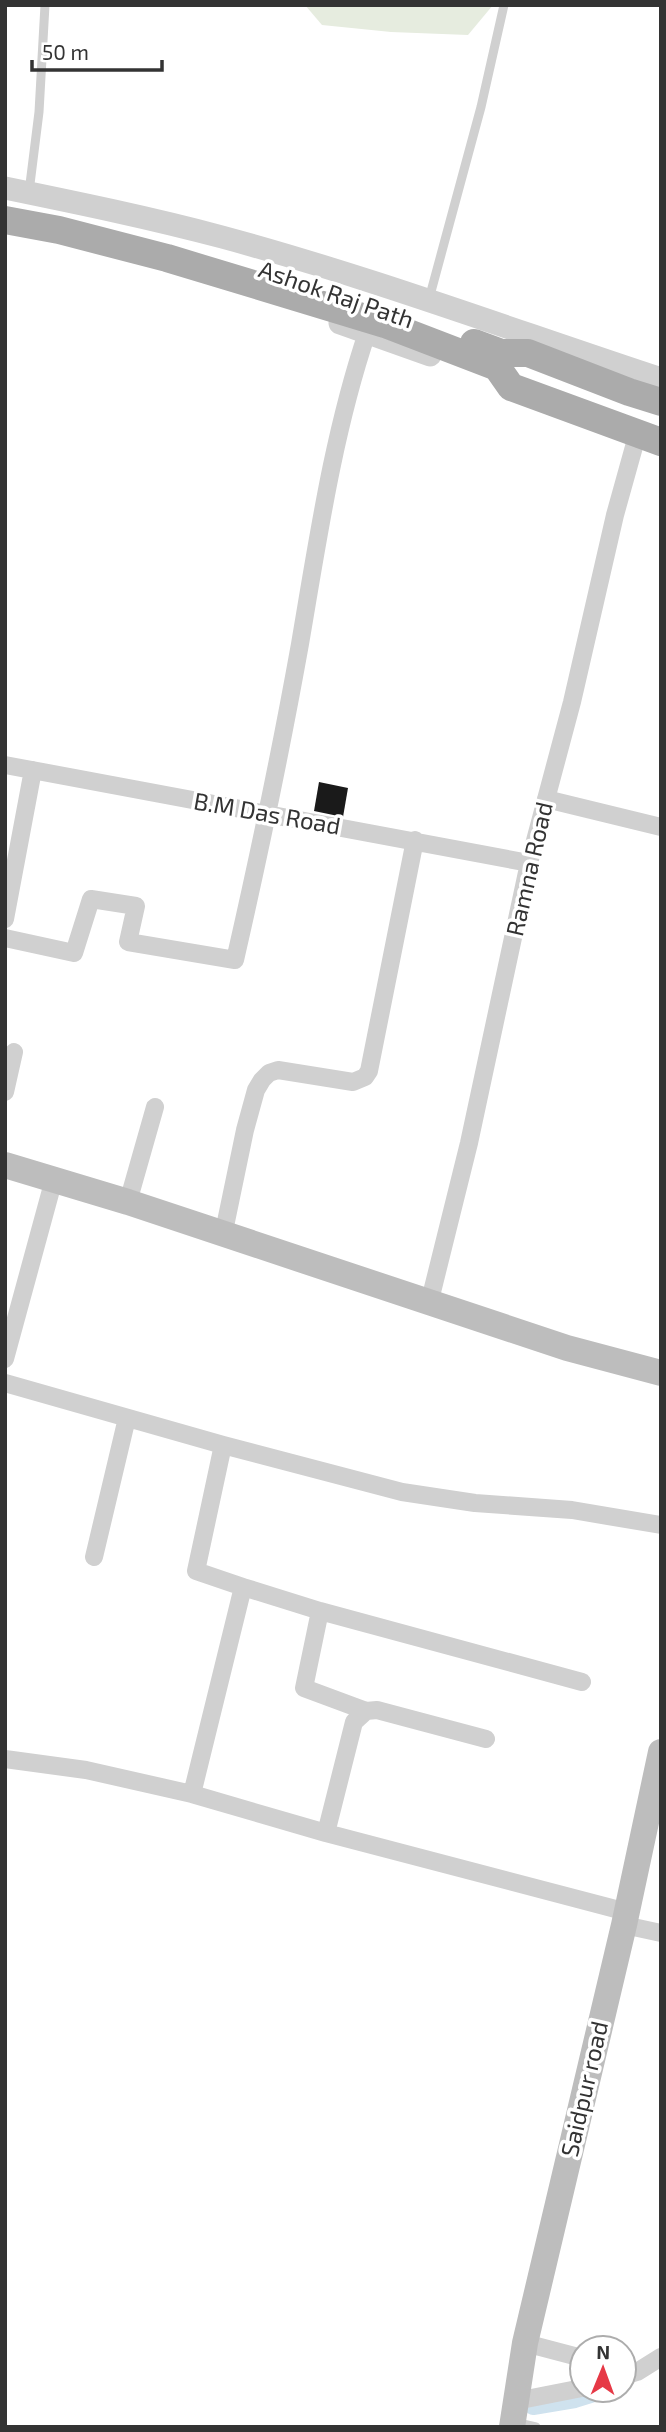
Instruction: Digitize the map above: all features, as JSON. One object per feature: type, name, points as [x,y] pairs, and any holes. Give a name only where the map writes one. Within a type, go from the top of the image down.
[{"type":"main road","name":"Ashok Raj Path","points":[[17,200],[60,215],[160,239],[291,278],[501,353],[528,352],[629,393],[660,383]]},
{"type":"main road","name":"Ashok Raj Path","points":[[5,220],[60,230],[167,258],[257,283],[385,324],[497,367],[511,387],[649,439]]},
{"type":"main road","points":[[5,1165],[128,1202],[223,1236],[567,1348],[661,1373]]},
{"type":"main road","name":"Saidpur road","points":[[519,2419],[525,2343],[625,1919],[661,1752]]},
{"type":"street","points":[[5,188],[17,200],[143,217],[225,238],[428,301],[660,383]]},
{"type":"street","name":"Ashok Raj Path","points":[[5,234],[170,266],[367,333],[511,387]]},
{"type":"street","points":[[5,938],[74,953],[91,899],[136,906],[128,943],[235,960],[269,814],[331,463],[354,371],[367,333]]},
{"type":"street","name":"Ramna Road","points":[[429,1304],[469,1143],[529,863],[590,627],[615,514],[649,439]]},
{"type":"street","name":"B.M Das Road","points":[[5,765],[529,863]]},
{"type":"street","points":[[5,919],[33,770]]},
{"type":"street","points":[[546,799],[661,827]]},
{"type":"street","points":[[223,1236],[245,1130],[261,1080],[278,1070],[353,1082],[365,1077],[369,1071],[415,840]]},
{"type":"street","points":[[5,1092],[14,1052]]},
{"type":"street","points":[[128,1202],[155,1107]]},
{"type":"street","points":[[5,1359],[54,1179]]},
{"type":"street","points":[[5,1383],[402,1492],[475,1503],[572,1510],[661,1525]]},
{"type":"street","points":[[94,1557],[127,1418]]},
{"type":"street","points":[[223,1445],[196,1572],[320,1611],[582,1682]]},
{"type":"street","points":[[192,1794],[243,1587]]},
{"type":"street","points":[[320,1611],[304,1689],[366,1711],[377,1710],[486,1739]]},
{"type":"street","points":[[326,1833],[355,1723],[366,1711]]},
{"type":"street","points":[[5,1759],[86,1770],[192,1794],[625,1919],[661,1933]]},
{"type":"street","points":[[525,2343],[568,2354]]},
{"type":"street","points":[[638,2367],[661,2357]]},
{"type":"street","points":[[519,2419],[568,2395]]},
{"type":"lane","points":[[17,200],[39,113],[45,5]]},
{"type":"lane","points":[[428,301],[475,131],[505,5]]},
{"type":"shaded area","points":[[305,5],[493,5],[468,35],[391,32],[322,25]]},
{"type":"building","points":[[319,782],[348,788],[343,817],[314,811]]},
{"type":"waterway","points":[[533,2406],[568,2400]]}]
